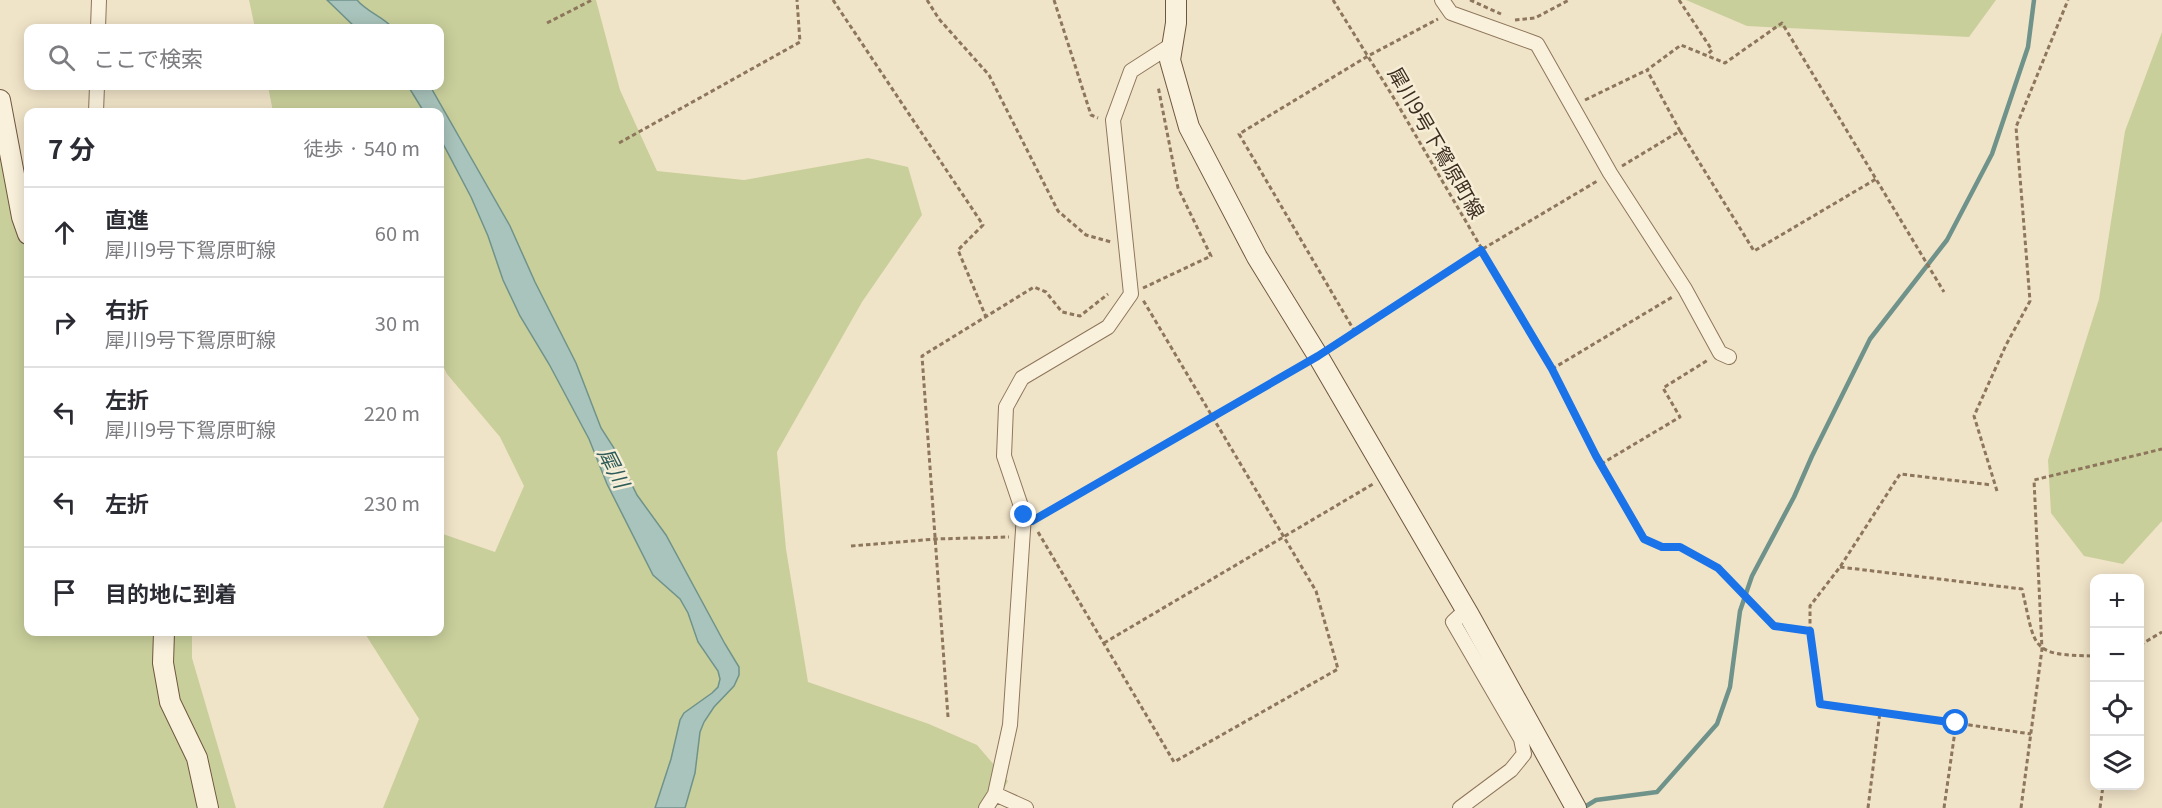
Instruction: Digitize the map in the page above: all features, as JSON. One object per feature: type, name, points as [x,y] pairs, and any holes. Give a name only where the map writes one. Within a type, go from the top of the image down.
[{"type":"street","points":[[98,24],[99,0]]},
{"type":"street","points":[[1176,0],[1176,23],[1170,60],[1189,127],[1257,257],[1318,356],[1468,613],[1576,808]]},
{"type":"street","points":[[1442,0],[1451,13],[1537,44],[1610,173],[1685,289],[1724,355]]},
{"type":"street","points":[[986,808],[995,794],[1010,725],[1023,537],[1028,518],[1004,456],[1006,407],[1022,378],[1108,327],[1131,294],[1113,120],[1131,71],[1173,44]]},
{"type":"street","points":[[96,108],[97,90]]},
{"type":"street","points":[[0,100],[24,223]]},
{"type":"street","points":[[1460,808],[1511,770],[1524,754],[1521,739],[1453,622],[1468,613]]},
{"type":"street","points":[[164,636],[163,663],[170,702],[197,758],[208,808]]},
{"type":"street","points":[[995,794],[1026,808]]},
{"type":"path","points":[[547,23],[592,0]]},
{"type":"path","points":[[619,143],[800,42],[797,0]]},
{"type":"path","points":[[833,0],[983,225],[958,250],[986,317]]},
{"type":"path","points":[[927,0],[939,19],[988,75],[1058,211],[1086,235],[1127,247]]},
{"type":"path","points":[[1054,0],[1091,115],[1114,125]]},
{"type":"path","name":"犀川9号下鴛原町線","points":[[1333,0],[1552,369],[1601,464],[1644,539],[1662,547],[1680,547],[1718,568],[1774,626],[1810,631]]},
{"type":"path","points":[[1470,0],[1516,21],[1535,18],[1569,0]]},
{"type":"path","points":[[1679,0],[1712,50],[1707,55]]},
{"type":"path","points":[[1997,491],[1974,416],[2006,345],[2030,301],[2016,127],[2068,0]]},
{"type":"path","points":[[1355,332],[1239,135],[1368,56],[1451,13]]},
{"type":"path","points":[[1573,107],[1647,70],[1681,45],[1725,63],[1782,23],[1944,292]]},
{"type":"path","points":[[1647,70],[1680,130],[1754,251],[1876,179]]},
{"type":"path","points":[[1131,294],[1211,256],[1178,188],[1156,76]]},
{"type":"path","points":[[1131,294],[1143,298],[1212,416],[1316,591],[1338,669],[1174,762],[1028,518],[1212,416],[1318,356],[1481,250],[1680,130]]},
{"type":"path","points":[[948,717],[922,356],[1034,287],[1046,292],[1062,312],[1080,316],[1108,294]]},
{"type":"path","points":[[1552,369],[1685,289]]},
{"type":"path","points":[[1601,464],[1680,417],[1663,388],[1724,355]]},
{"type":"path","points":[[2022,808],[2042,649],[2034,480],[2162,449]]},
{"type":"path","points":[[1992,484],[1900,474],[1840,567],[1810,606],[1810,631],[1820,704],[2031,734]]},
{"type":"path","points":[[1104,643],[1387,476]]},
{"type":"path","points":[[851,546],[935,539],[1023,537]]},
{"type":"path","points":[[1840,567],[2022,590],[2033,638],[2042,649],[2062,655],[2090,656]]},
{"type":"path","points":[[2144,642],[2162,632]]},
{"type":"path","points":[[1868,808],[1880,712]]},
{"type":"path","points":[[1944,808],[1956,723]]},
{"type":"path","points":[[2100,808],[2102,790]]},
{"type":"green space","points":[[249,0],[596,0],[620,90],[657,171],[744,180],[868,158],[908,167],[922,215],[862,302],[777,452],[786,549],[808,682],[929,724],[977,745],[1008,781],[994,808],[383,808],[419,719],[367,636],[444,636],[444,534],[495,552],[524,486],[500,437],[444,368],[444,108],[272,108],[269,90],[444,90],[444,24],[254,24]]},
{"type":"green space","points":[[1686,0],[1996,0],[1969,37],[1747,26]]},
{"type":"green space","points":[[2162,32],[2162,521],[2123,564],[2084,556],[2051,513],[2048,460],[2099,299],[2125,131]]},
{"type":"green space","points":[[0,100],[15,184],[24,194],[24,636],[192,636],[192,658],[236,808],[0,808]]},
{"type":"water","points":[[327,0],[357,0],[388,24],[352,24]]},
{"type":"water","points":[[410,90],[432,90],[443,108],[422,108]]},
{"type":"water","name":"犀川","points":[[444,110],[510,226],[576,363],[601,428],[614,448],[637,495],[666,535],[739,667],[739,675],[734,686],[714,707],[700,732],[695,773],[685,808],[655,808],[671,759],[680,720],[684,713],[718,687],[720,679],[718,671],[698,642],[688,613],[680,599],[653,575],[607,484],[589,439],[549,364],[520,316],[503,280],[488,236],[444,146]]},
{"type":"waterway","points":[[1583,808],[1596,800],[1657,792],[1717,724],[1730,687],[1740,611],[1752,576],[1794,497],[1870,339],[1947,240],[1992,154],[2028,47],[2034,0]]},
{"type":"route","points":[[1024,515],[1032,521],[1318,356],[1481,250],[1552,369],[1596,456],[1644,539],[1662,547],[1680,547],[1718,568],[1774,626],[1810,631],[1820,704],[1956,723]]}]
